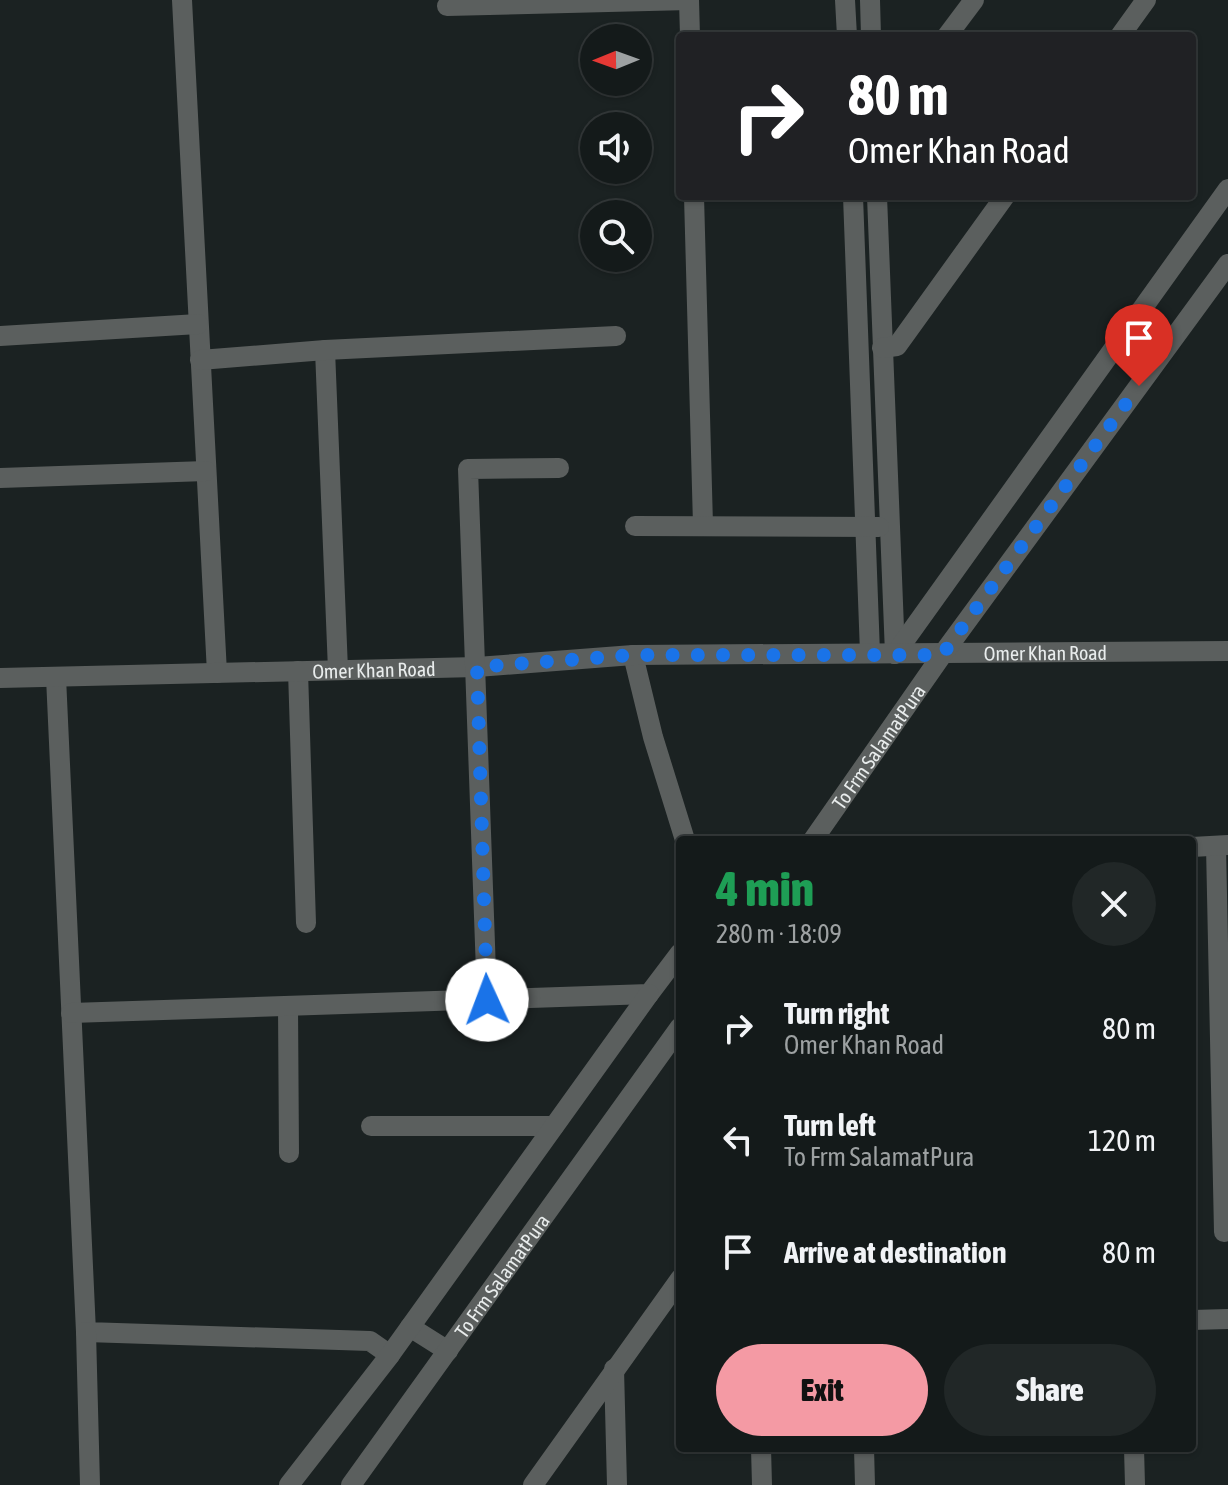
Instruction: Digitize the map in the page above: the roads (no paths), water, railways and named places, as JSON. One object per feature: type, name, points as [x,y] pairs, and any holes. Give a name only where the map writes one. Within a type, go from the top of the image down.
[{"type":"street","points":[[182,0],[217,673]]},
{"type":"street","points":[[689,0],[690,32]]},
{"type":"street","points":[[447,6],[705,0]]},
{"type":"street","points":[[845,0],[847,32]]},
{"type":"street","points":[[870,0],[871,32]]},
{"type":"street","points":[[950,32],[974,0]]},
{"type":"street","points":[[1123,32],[1146,0]]},
{"type":"street","points":[[895,654],[1228,189]]},
{"type":"street","points":[[694,200],[703,525]]},
{"type":"street","points":[[853,200],[870,653]]},
{"type":"street","points":[[877,200],[895,654]]},
{"type":"street","points":[[882,348],[897,346],[1002,200]]},
{"type":"street","name":"To Frm SalamatPura","points":[[816,836],[942,655],[1228,264]]},
{"type":"street","points":[[0,336],[198,324]]},
{"type":"street","points":[[200,360],[325,350],[616,336]]},
{"type":"street","points":[[325,350],[338,670]]},
{"type":"street","points":[[487,1000],[468,469],[559,468]]},
{"type":"street","points":[[0,478],[206,471]]},
{"type":"street","points":[[635,526],[890,527]]},
{"type":"street","name":"Omer Khan Road","points":[[0,678],[477,667],[633,655],[1228,651]]},
{"type":"street","points":[[633,655],[653,737],[684,836]]},
{"type":"street","points":[[298,671],[306,923]]},
{"type":"street","points":[[56,677],[86,1332],[90,1485]]},
{"type":"street","points":[[1196,847],[1222,846],[1224,1232]]},
{"type":"street","points":[[289,1485],[390,1355],[429,1340],[554,1126],[676,958]]},
{"type":"street","points":[[71,1013],[649,994]]},
{"type":"street","points":[[288,1006],[289,1153]]},
{"type":"street","name":"To Frm SalamatPura","points":[[351,1485],[429,1340],[676,1032]]},
{"type":"street","points":[[371,1126],[554,1126]]},
{"type":"street","points":[[533,1485],[676,1284]]},
{"type":"street","points":[[1196,1320],[1228,1319]]},
{"type":"street","points":[[86,1332],[370,1341],[390,1355]]},
{"type":"street","points":[[614,1369],[617,1485]]},
{"type":"street","points":[[761,1452],[762,1485]]},
{"type":"street","points":[[864,1452],[865,1485]]},
{"type":"street","points":[[1134,1452],[1135,1485]]}]
